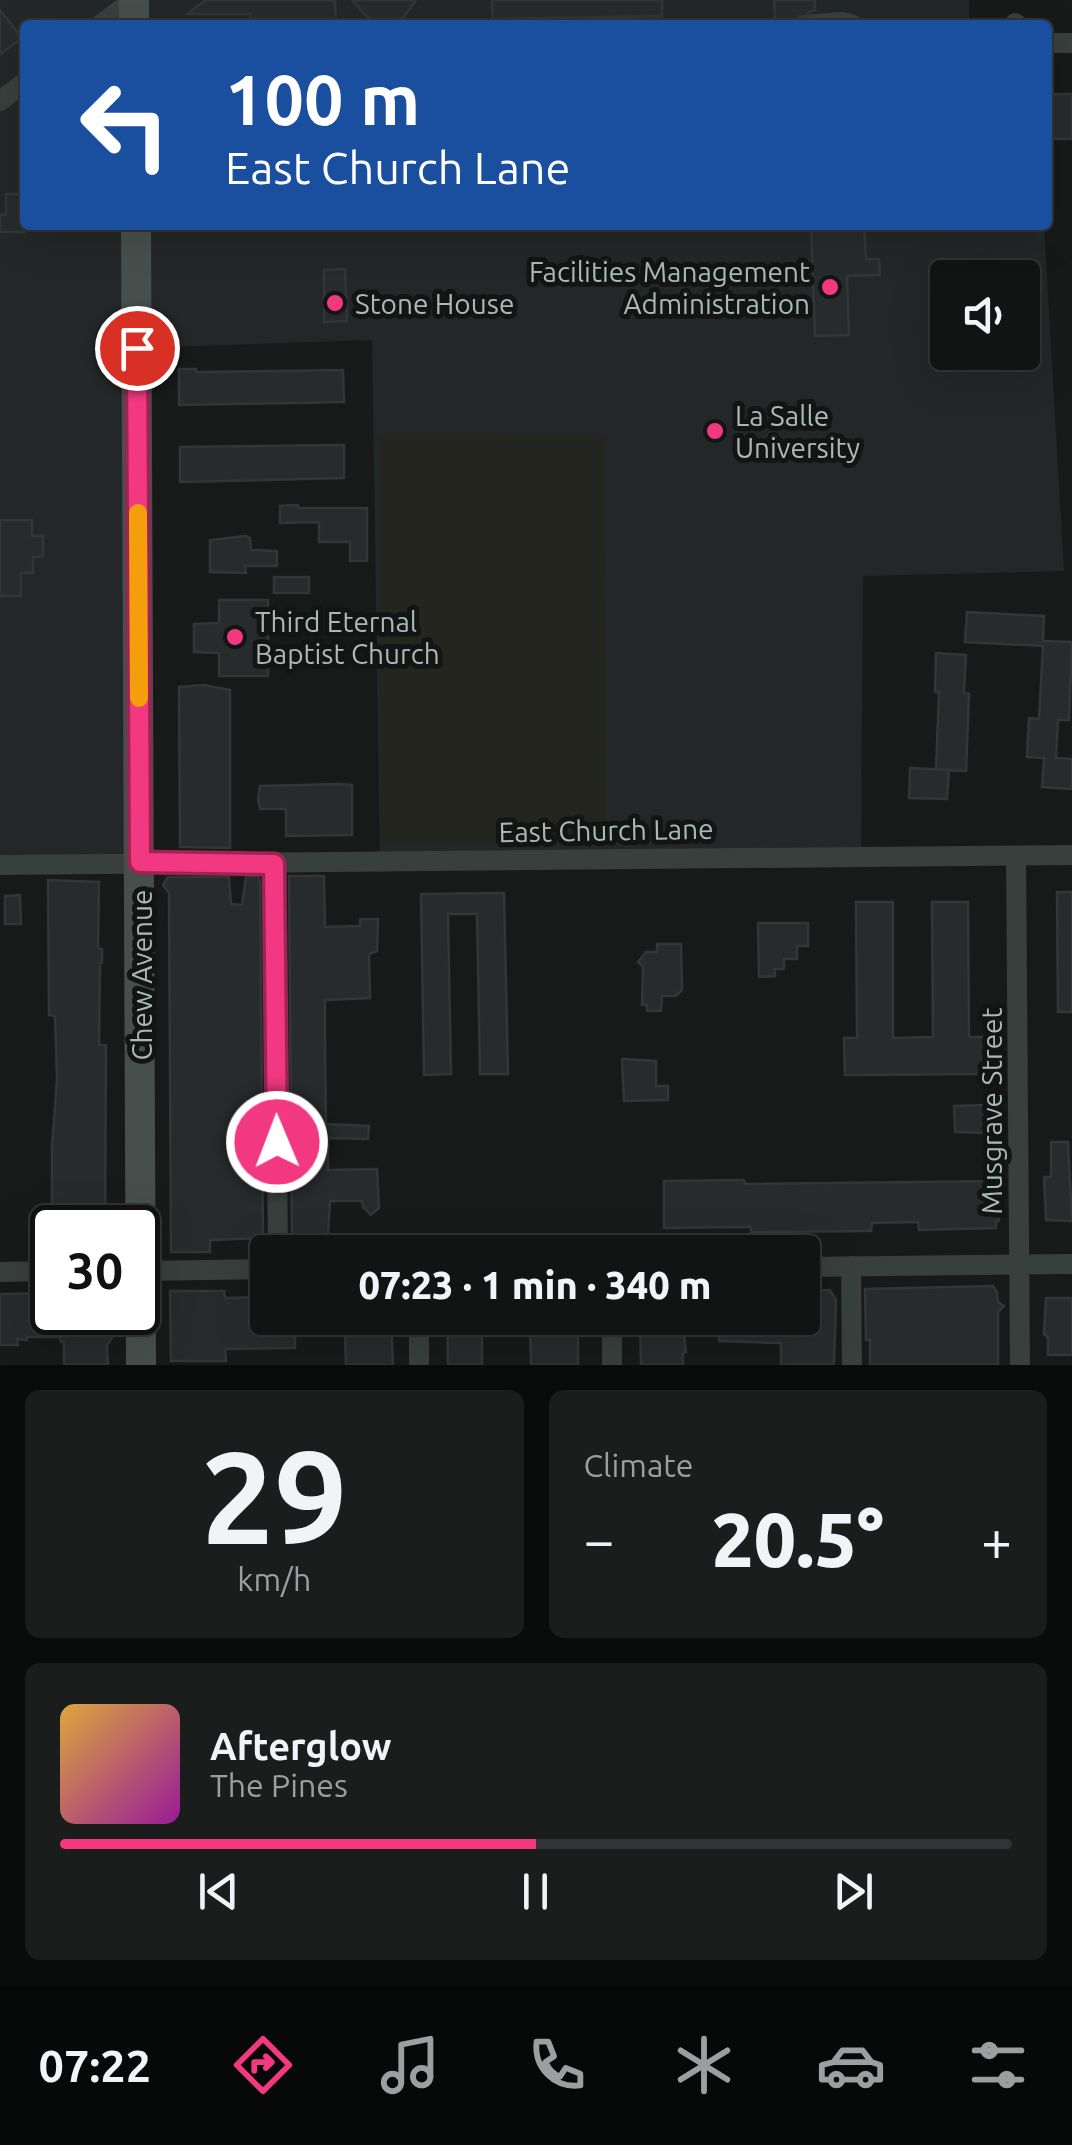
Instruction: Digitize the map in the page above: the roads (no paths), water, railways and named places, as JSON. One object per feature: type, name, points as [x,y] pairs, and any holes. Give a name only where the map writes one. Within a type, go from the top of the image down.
[{"type":"street","points":[[107,20],[134,0]]},
{"type":"street","name":"Chew Avenue","points":[[136,230],[140,1205]]},
{"type":"street","name":"East Church Lane","points":[[0,865],[1072,855]]},
{"type":"street","name":"Musgrave Street","points":[[1016,856],[1020,1365]]},
{"type":"street","points":[[274,864],[278,1235]]},
{"type":"street","points":[[820,1267],[1072,1264]]},
{"type":"street","points":[[851,1266],[852,1365]]},
{"type":"street","points":[[160,1270],[250,1269]]},
{"type":"street","points":[[0,1272],[30,1271]]},
{"type":"street","name":"Chew Avenue","points":[[141,1335],[141,1365]]},
{"type":"street","points":[[419,1335],[420,1365]]},
{"type":"street","points":[[612,1335],[612,1365]]},
{"type":"place","name":"Facilities Management Administration","points":[[830,287]]},
{"type":"place","name":"Stone House","points":[[335,303]]},
{"type":"place","name":"La Salle University","points":[[715,431]]},
{"type":"place","name":"Third Eternal Baptist Church","points":[[235,637]]}]
